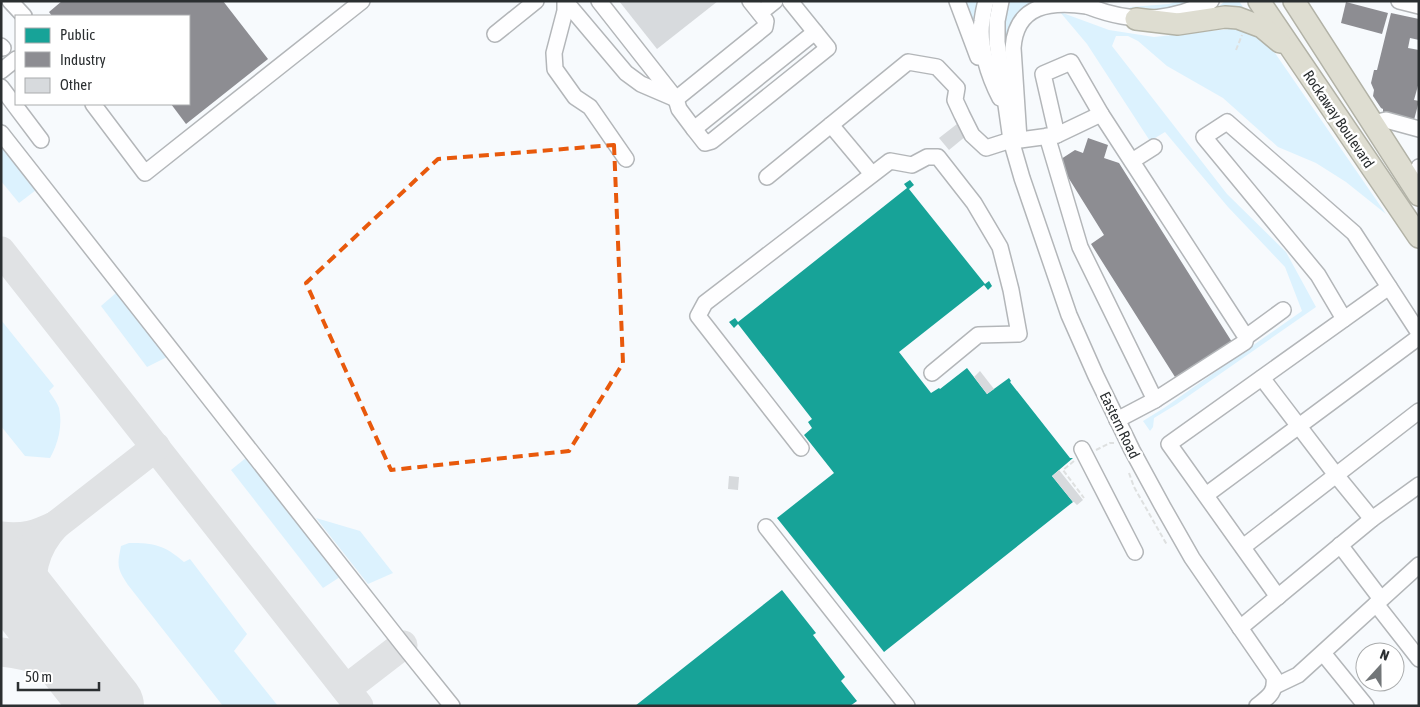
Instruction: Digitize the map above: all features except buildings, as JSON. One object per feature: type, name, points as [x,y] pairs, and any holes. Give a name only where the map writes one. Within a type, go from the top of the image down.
[{"type":"highway","name":"Rockaway Boulevard","points":[[1259,1],[1419,237]]},
{"type":"highway","name":"Rockaway Boulevard","points":[[1294,1],[1373,123],[1417,182]]},
{"type":"highway","points":[[1136,19],[1178,24],[1217,18],[1238,18],[1262,27],[1295,55]]},
{"type":"street","points":[[10,1],[23,15]]},
{"type":"street","points":[[94,105],[145,173],[362,1]]},
{"type":"street","points":[[495,34],[536,1]]},
{"type":"street","points":[[599,1],[676,99],[679,110],[705,143],[712,141],[828,48],[790,1]]},
{"type":"street","points":[[676,99],[765,27],[766,21],[755,7],[775,1]]},
{"type":"street","points":[[957,1],[982,66],[990,78]]},
{"type":"street","name":"Eastern Road","points":[[986,1],[981,22],[982,38],[990,78],[1007,113]]},
{"type":"street","name":"Eastern Road","points":[[1001,1],[997,21],[997,42],[1007,113],[1015,140],[1022,178],[1069,315],[1132,450],[1192,558],[1274,678],[1275,686]]},
{"type":"street","points":[[1015,140],[1014,36],[1018,26],[1029,13],[1040,7],[1054,4],[1082,4],[1109,14],[1147,19],[1173,16],[1211,1]]},
{"type":"street","points":[[1399,1],[1419,6]]},
{"type":"street","points":[[566,2],[626,74],[640,84],[676,99]]},
{"type":"street","points":[[566,2],[554,53],[556,69],[575,97],[590,107],[626,159]]},
{"type":"street","points":[[694,129],[815,32]]},
{"type":"street","points":[[1,71],[15,60]]},
{"type":"street","points":[[767,177],[908,62],[937,67],[956,88],[955,100],[972,135],[986,148],[1015,140],[1052,135],[1102,114]]},
{"type":"street","points":[[1155,400],[1080,247],[1052,135],[1043,74],[1071,62],[1102,114],[1246,337]]},
{"type":"street","points":[[1,87],[15,104]]},
{"type":"street","points":[[16,105],[40,140]]},
{"type":"street","points":[[1373,123],[1386,120],[1419,129]]},
{"type":"street","points":[[1344,319],[1318,275],[1204,137],[1227,122],[1354,233],[1419,333]]},
{"type":"street","points":[[832,125],[872,174]]},
{"type":"street","points":[[1,133],[452,706]]},
{"type":"street","points":[[1132,161],[1154,148]]},
{"type":"street","points":[[801,448],[698,316],[705,303],[890,161],[912,165],[927,156],[938,157],[974,203],[1000,247],[1011,290],[1019,334],[978,335],[932,373]]},
{"type":"street","points":[[1278,596],[1169,444],[1388,287]]},
{"type":"street","points":[[1118,420],[1155,400],[1245,342],[1246,337],[1283,310]]},
{"type":"street","points":[[1206,496],[1419,337]]},
{"type":"street","points":[[1262,378],[1372,519]]},
{"type":"street","points":[[1243,547],[1419,411]]},
{"type":"street","points":[[1085,452],[1136,552]]},
{"type":"street","points":[[1240,628],[1372,519],[1419,485]]},
{"type":"street","points":[[766,527],[907,706]]},
{"type":"street","points":[[1340,545],[1419,659]]},
{"type":"street","points":[[1257,706],[1270,695],[1275,686],[1298,675],[1419,565]]},
{"type":"street","points":[[1323,653],[1366,706]]},
{"type":"path","points":[[1236,50],[1242,34]]},
{"type":"path","points":[[1084,498],[1063,470],[1085,452],[1112,442],[1117,444]]},
{"type":"path","points":[[1128,470],[1134,487],[1167,545]]},
{"type":"highlighted area","points":[[614,145],[623,363],[569,451],[391,470],[306,283],[438,159]]},
{"type":"shaded area","points":[[962,1],[980,1],[976,26],[973,26]]},
{"type":"shaded area","points":[[1010,1],[1041,1],[1009,43],[1006,43],[1006,18]]},
{"type":"shaded area","points":[[1178,1],[1198,1],[1173,10],[1130,12],[1130,7],[1169,4]]},
{"type":"shaded area","points":[[1225,1],[1239,1],[1244,13],[1216,9]]},
{"type":"shaded area","points":[[1060,12],[1109,30],[1154,37],[1239,28],[1259,36],[1275,53],[1386,214],[1346,182],[1316,163],[1278,147],[1223,98],[1167,66],[1138,41],[1128,36],[1116,36],[1112,46],[1227,194],[1286,252],[1316,307],[1154,418],[1153,427],[1150,431],[1143,421],[1302,311],[1285,267],[1228,207],[1165,132],[1150,141],[1087,44]]},
{"type":"shaded area","points":[[1,145],[36,190],[19,203],[1,181]]},
{"type":"shaded area","points":[[116,293],[167,357],[147,367],[101,306]]},
{"type":"shaded area","points":[[1,320],[54,386],[49,391],[59,408],[60,428],[50,458],[25,456],[1,426]]},
{"type":"shaded area","points":[[247,457],[340,577],[323,588],[231,470]]},
{"type":"shaded area","points":[[316,518],[360,531],[393,573],[368,584]]},
{"type":"shaded area","points":[[129,543],[159,546],[184,562],[190,559],[247,634],[234,651],[278,706],[223,706],[124,579],[119,567],[119,558],[121,546]]},
{"type":"taxiway","points":[[1,251],[359,706]]},
{"type":"taxiway","points":[[1,536],[17,537],[30,535],[56,525],[156,447]]},
{"type":"taxiway","points":[[1,584],[39,539],[56,525],[38,553],[34,563],[32,585],[39,612],[62,647]]},
{"type":"taxiway","points":[[346,689],[403,645]]},
{"type":"taxiway","points":[[1,652],[34,658],[65,671],[84,684],[107,706]]},
{"type":"runway","points":[[1,570],[108,706]]}]
